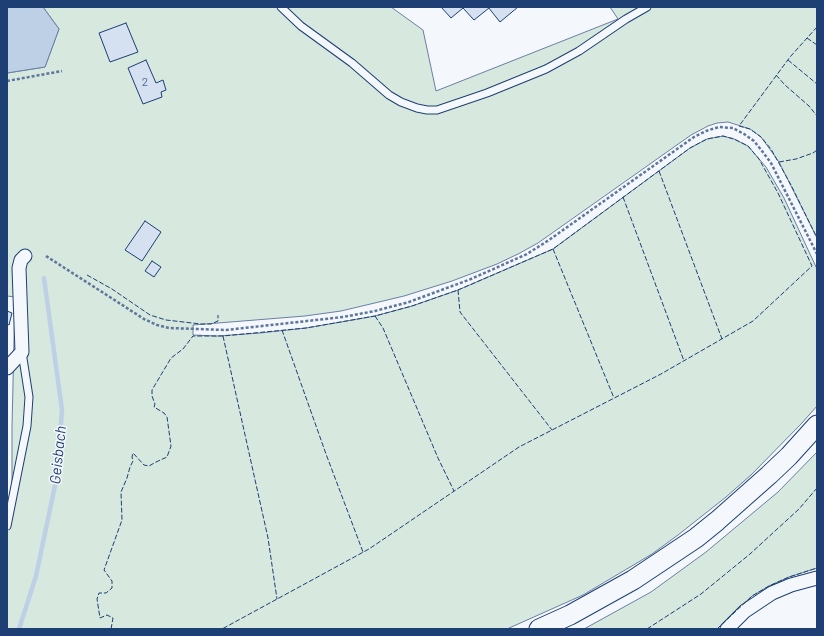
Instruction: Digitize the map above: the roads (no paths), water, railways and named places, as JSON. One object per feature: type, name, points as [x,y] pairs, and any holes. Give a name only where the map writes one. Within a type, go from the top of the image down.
[{"type":"main road","points":[[539,629],[570,615],[633,580],[696,538],[769,475],[817,425]]},
{"type":"street","points":[[7,368],[22,352],[19,268],[21,260],[25,256]]},
{"type":"street","points":[[727,629],[745,611],[772,593],[791,585],[817,578]]},
{"type":"lane","points":[[281,7],[301,26],[352,63],[389,95],[401,102],[427,110],[437,110],[487,93],[546,69],[579,51],[646,7]]},
{"type":"lane","points":[[7,526],[27,426],[29,397],[22,352]]},
{"type":"water","points":[[7,7],[43,7],[59,29],[45,67],[7,73]]},
{"type":"waterway","name":"Geisbach","points":[[19,629],[36,576],[57,476],[62,410],[44,278]]}]
